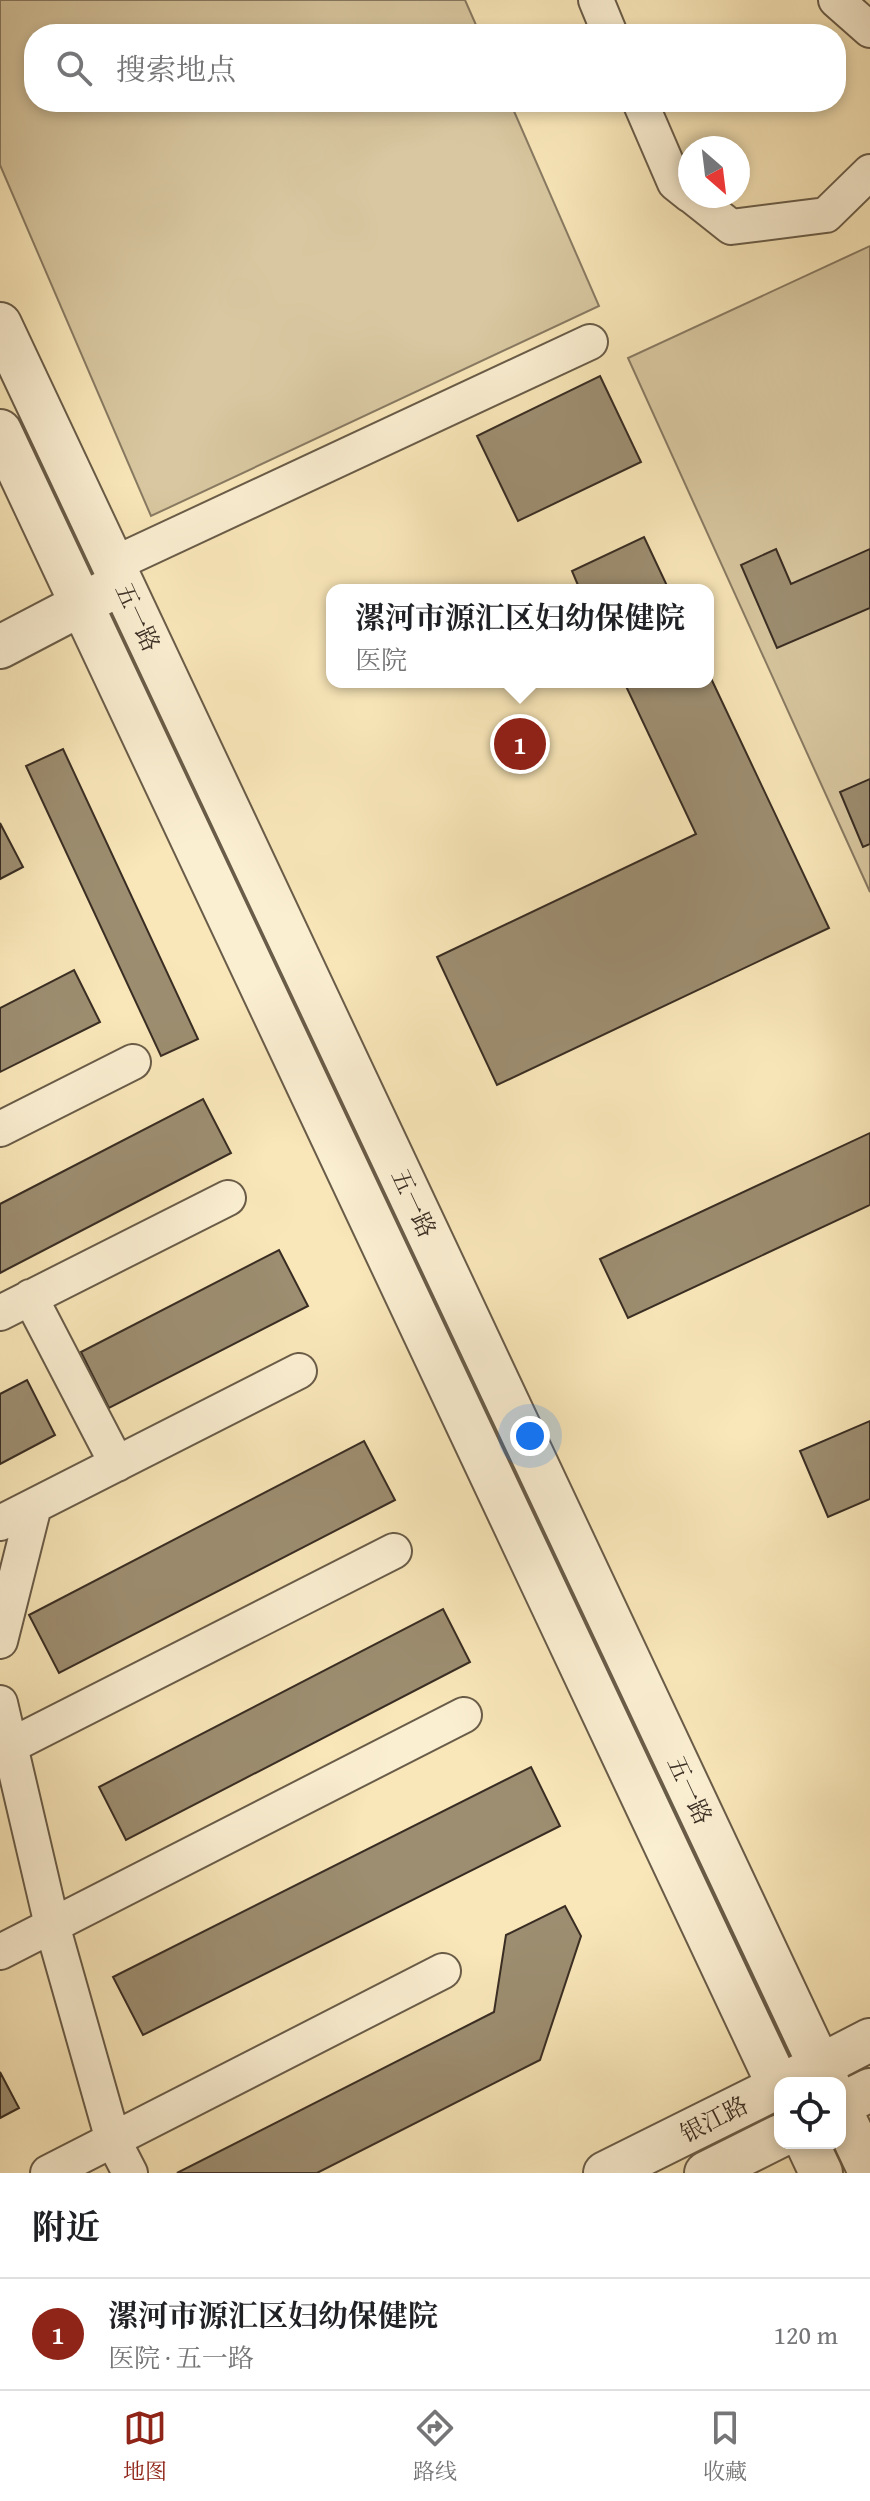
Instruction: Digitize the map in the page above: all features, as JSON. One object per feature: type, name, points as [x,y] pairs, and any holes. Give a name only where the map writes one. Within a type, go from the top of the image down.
[{"type":"street","points":[[596,0],[606,24]]},
{"type":"street","points":[[836,0],[870,30]]},
{"type":"street","points":[[644,112],[678,185]]},
{"type":"street","points":[[707,208],[731,227],[826,215],[870,172]]},
{"type":"street","name":"五一路","points":[[0,324],[118,573],[793,2077]]},
{"type":"street","points":[[0,647],[81,604],[118,573],[590,342]]},
{"type":"street","name":"五一路","points":[[0,431],[793,2077]]},
{"type":"street","points":[[0,1129],[133,1062]]},
{"type":"street","points":[[0,1313],[228,1198]]},
{"type":"street","points":[[30,1297],[117,1464]]},
{"type":"street","points":[[0,1523],[299,1371]]},
{"type":"street","points":[[0,1641],[34,1506]]},
{"type":"street","points":[[5,1749],[394,1551]]},
{"type":"street","points":[[0,1703],[5,1749],[52,1925],[113,2140],[130,2173]]},
{"type":"street","points":[[0,1952],[464,1715]]},
{"type":"street","points":[[48,2173],[443,1971]]},
{"type":"street","name":"银江路","points":[[804,2077],[870,2040]]},
{"type":"street","points":[[846,2104],[870,2090]]},
{"type":"street","name":"银江路","points":[[605,2173],[774,2092]]},
{"type":"street","points":[[846,2120],[870,2172]]},
{"type":"street","name":"银江路","points":[[706,2173],[774,2139]]},
{"type":"street","points":[[810,2149],[821,2173]]},
{"type":"shaded area","points":[[0,0],[465,0],[476,24],[24,24],[24,112],[514,112],[599,306],[151,516],[0,165]]},
{"type":"shaded area","points":[[870,246],[870,892],[628,358]]},
{"type":"building","points":[[600,376],[641,462],[518,521],[477,436]]},
{"type":"building","points":[[644,537],[666,584],[577,584],[572,571]]},
{"type":"building","points":[[776,549],[791,584],[870,549],[870,608],[777,648],[741,565]]},
{"type":"building","points":[[714,685],[829,928],[497,1085],[437,957],[696,834],[627,688],[714,688]]},
{"type":"building","points":[[63,749],[198,1039],[161,1056],[26,766]]},
{"type":"building","points":[[870,779],[870,844],[863,847],[840,792]]},
{"type":"building","points":[[0,823],[23,867],[0,879]]},
{"type":"building","points":[[74,970],[100,1022],[0,1072],[0,1008]]},
{"type":"building","points":[[203,1099],[231,1153],[0,1273],[0,1204]]},
{"type":"building","points":[[870,1133],[870,1205],[628,1318],[600,1259]]},
{"type":"building","points":[[279,1250],[308,1306],[109,1408],[81,1352]]},
{"type":"building","points":[[27,1380],[55,1435],[0,1464],[0,1394]]},
{"type":"building","points":[[870,1421],[870,1499],[828,1517],[800,1451]]},
{"type":"building","points":[[364,1441],[395,1500],[59,1673],[29,1615]]},
{"type":"building","points":[[443,1609],[470,1662],[126,1840],[99,1787]]},
{"type":"building","points":[[531,1767],[560,1826],[143,2035],[113,1977]]},
{"type":"building","points":[[565,1906],[581,1936],[540,2060],[317,2173],[177,2173],[494,2012],[506,1935]]},
{"type":"building","points":[[0,2072],[19,2108],[0,2118]]},
{"type":"place","name":"漯河市源汇区妇幼保健院","points":[[520,744]]}]
